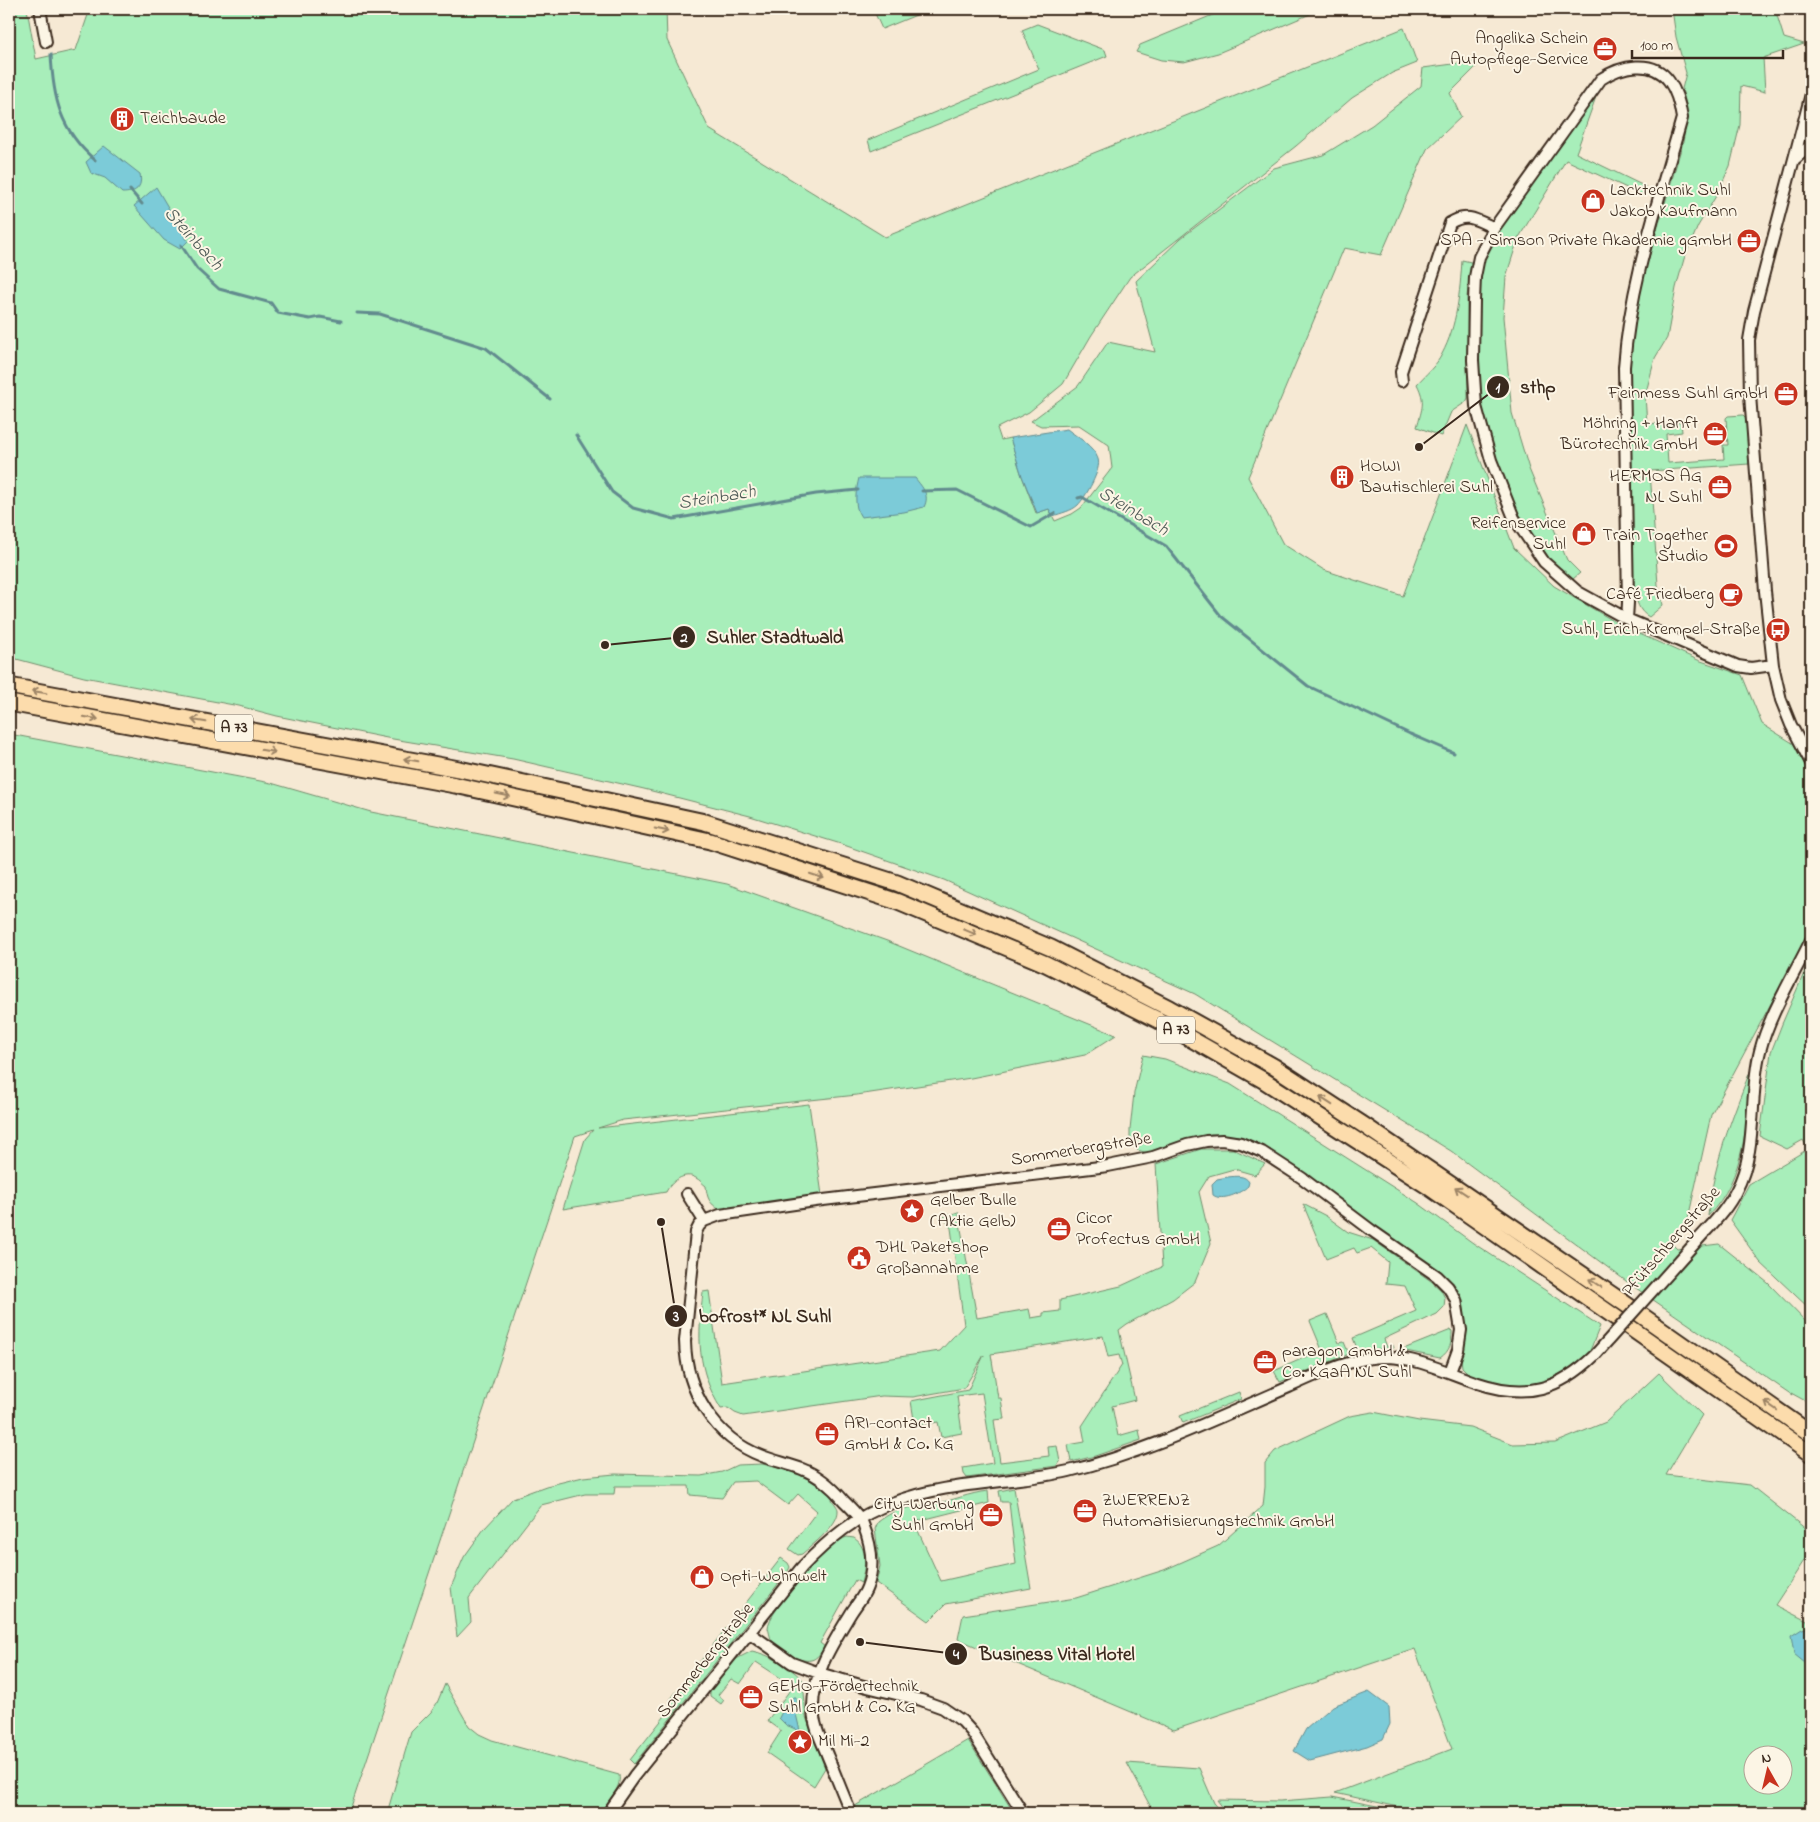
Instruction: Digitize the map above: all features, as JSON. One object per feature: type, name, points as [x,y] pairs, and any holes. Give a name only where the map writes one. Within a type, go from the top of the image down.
[{"type":"highway","name":"A 73","points":[[9,686],[458,769],[713,824],[897,883],[1051,948],[1169,1008],[1273,1066],[1373,1131],[1811,1434]]},
{"type":"highway","name":"A 73","points":[[9,703],[455,785],[710,841],[898,902],[1054,969],[1158,1020],[1263,1080],[1429,1187],[1811,1454]]},
{"type":"street","points":[[40,9],[46,42]]},
{"type":"street","points":[[1627,619],[1624,367],[1627,333],[1635,287],[1682,118],[1680,102],[1669,80],[1658,72],[1642,66],[1624,67],[1601,79],[1494,228],[1479,257],[1475,278],[1474,301],[1473,360],[1476,406],[1491,460],[1514,518],[1544,562],[1578,592],[1627,619],[1738,666],[1751,668],[1773,665]]},
{"type":"street","points":[[1811,94],[1808,124],[1795,160],[1754,311],[1749,340],[1751,409],[1765,591],[1773,665],[1781,700],[1791,725],[1811,762]]},
{"type":"street","points":[[1795,160],[1811,145]]},
{"type":"street","points":[[1402,381],[1401,372],[1450,223],[1458,218],[1466,217],[1494,228]]},
{"type":"street","name":"Pfütschbergstraße","points":[[1595,1355],[1696,1242],[1736,1191],[1744,1172],[1750,1146],[1760,1051],[1768,1027],[1811,940]]},
{"type":"street","name":"Sommerbergstraße","points":[[704,1221],[720,1215],[815,1201],[1117,1164],[1153,1157],[1187,1145],[1206,1141],[1241,1142],[1262,1152],[1302,1178],[1371,1230],[1437,1276],[1448,1287],[1456,1300],[1461,1330],[1458,1350],[1450,1372]]},
{"type":"street","points":[[687,1194],[704,1221],[696,1232],[685,1341],[685,1358],[697,1397],[708,1414],[736,1442],[761,1456],[804,1470],[839,1495],[860,1518],[872,1557],[871,1574],[867,1588],[822,1664],[814,1696],[813,1712],[817,1730],[851,1813]]},
{"type":"street","name":"Sommerbergstraße","points":[[608,1813],[634,1776],[802,1568],[822,1546],[860,1518],[893,1502],[929,1492],[1027,1479],[1096,1464],[1168,1438],[1312,1377],[1356,1361],[1372,1358],[1403,1358],[1421,1362],[1494,1387],[1529,1391],[1558,1383],[1572,1375],[1595,1355]]},
{"type":"street","points":[[750,1633],[792,1662],[819,1674],[921,1700],[943,1708],[962,1721],[972,1732],[1023,1813]]},
{"type":"green space","points":[[9,9],[27,9],[36,59],[76,50],[90,9],[666,9],[667,40],[709,129],[885,237],[1404,28],[1417,63],[1392,73],[1352,98],[1296,146],[1130,277],[1091,336],[1063,384],[1029,412],[997,428],[1001,440],[1010,438],[1036,513],[1049,509],[1055,521],[1081,508],[1112,468],[1109,445],[1079,425],[1041,426],[1031,421],[1078,386],[1108,342],[1155,352],[1136,281],[1181,238],[1274,168],[1323,155],[1372,125],[1421,86],[1423,68],[1483,60],[1450,93],[1461,117],[1427,149],[1381,255],[1344,248],[1248,477],[1283,544],[1324,570],[1403,596],[1467,425],[1514,548],[1554,586],[1624,627],[1698,660],[1742,675],[1762,724],[1799,747],[1811,773],[1811,929],[1711,1115],[1688,1219],[1671,1243],[1677,1249],[1719,1244],[1768,1283],[1811,1327],[1811,1404],[1791,1393],[1792,1395],[1630,1284],[1451,1151],[1195,994],[944,880],[841,844],[750,816],[644,789],[513,759],[387,738],[277,716],[239,706],[84,677],[9,657]]},
{"type":"green space","points":[[873,9],[931,9],[882,29]]},
{"type":"green space","points":[[1227,9],[1322,9],[1218,53],[1184,62],[1161,60],[1136,52],[1140,45]]},
{"type":"green space","points":[[1672,9],[1775,9],[1784,38],[1804,44],[1763,58],[1765,92],[1741,86],[1740,125],[1730,166],[1716,196],[1698,226],[1684,259],[1676,288],[1667,338],[1655,358],[1645,396],[1647,424],[1681,422],[1682,432],[1666,434],[1668,463],[1724,459],[1723,445],[1728,445],[1726,418],[1728,416],[1743,415],[1746,418],[1749,464],[1650,471],[1658,585],[1663,605],[1649,617],[1640,609],[1634,591],[1628,427],[1630,362],[1634,321],[1642,281],[1683,142],[1688,112],[1682,89],[1686,73],[1676,37]]},
{"type":"green space","points":[[1037,24],[1105,50],[1107,56],[871,151],[868,140],[1039,69],[1022,30]]},
{"type":"green space","points":[[1597,94],[1576,153],[1646,187],[1642,195],[1566,160],[1518,239],[1506,277],[1503,317],[1512,413],[1529,469],[1567,560],[1580,573],[1573,579],[1562,572],[1540,552],[1518,516],[1485,428],[1480,403],[1476,290],[1483,257],[1501,225]]},
{"type":"green space","points":[[1462,260],[1471,262],[1467,297],[1468,398],[1466,402],[1451,412],[1441,436],[1417,427],[1422,410],[1422,401],[1417,384],[1440,358],[1451,332],[1459,296]]},
{"type":"green space","points":[[9,734],[271,783],[371,812],[727,884],[887,941],[1116,1035],[1085,1055],[971,1078],[857,1095],[623,1120],[598,1128],[809,1104],[822,1195],[720,1210],[709,1200],[706,1186],[696,1178],[687,1176],[675,1181],[666,1192],[563,1209],[585,1139],[593,1130],[575,1136],[349,1813],[9,1813]]},
{"type":"green space","points":[[1811,957],[1811,1310],[1760,1262],[1730,1220],[1749,1184],[1808,1149],[1803,1140],[1787,1149],[1760,1136],[1771,1052]]},
{"type":"green space","points":[[1143,1055],[1165,1059],[1230,1084],[1418,1203],[1473,1243],[1600,1326],[1589,1353],[1561,1375],[1533,1384],[1506,1384],[1469,1374],[1462,1367],[1461,1358],[1465,1343],[1466,1327],[1463,1301],[1452,1283],[1293,1166],[1261,1145],[1240,1136],[1211,1134],[1148,1153],[1137,1150],[1130,1142],[1130,1130],[1134,1093]]},
{"type":"green space","points":[[1751,1069],[1746,1128],[1737,1166],[1721,1201],[1708,1216],[1719,1160],[1730,1123]]},
{"type":"green space","points":[[1201,1149],[1233,1149],[1265,1164],[1255,1175],[1234,1169],[1209,1176],[1199,1192],[1211,1243],[1195,1282],[1173,1299],[1119,1330],[1135,1400],[1112,1406],[1118,1436],[1139,1430],[1141,1440],[1071,1462],[1068,1445],[1085,1442],[1082,1426],[1122,1365],[1119,1355],[1108,1357],[1103,1336],[991,1354],[998,1398],[1001,1398],[1004,1419],[994,1420],[1000,1462],[1049,1456],[1048,1447],[1057,1446],[1060,1462],[1057,1466],[967,1478],[963,1468],[993,1463],[982,1393],[957,1396],[962,1433],[941,1437],[938,1422],[915,1426],[911,1401],[968,1390],[984,1355],[964,1388],[913,1397],[882,1396],[743,1416],[728,1408],[721,1409],[713,1394],[703,1366],[701,1352],[700,1324],[703,1292],[709,1291],[722,1383],[940,1351],[964,1325],[951,1228],[943,1217],[958,1212],[977,1318],[1029,1309],[1031,1318],[1043,1316],[1043,1313],[1060,1311],[1060,1300],[1121,1286],[1162,1267],[1156,1164]]},
{"type":"green space","points":[[1303,1204],[1326,1216],[1348,1232],[1373,1240],[1431,1281],[1441,1290],[1445,1298],[1444,1307],[1437,1314],[1384,1339],[1387,1347],[1393,1345],[1394,1348],[1358,1351],[1353,1338],[1416,1311],[1405,1286],[1386,1284],[1388,1262],[1371,1248],[1357,1253],[1354,1248],[1326,1259]]},
{"type":"green space","points":[[1327,1314],[1339,1343],[1344,1342],[1349,1354],[1280,1382],[1274,1371],[1322,1350],[1310,1321]]},
{"type":"green space","points":[[1451,1330],[1450,1346],[1440,1358],[1401,1350]]},
{"type":"green space","points":[[1659,1373],[1702,1415],[1666,1475],[1750,1485],[1811,1533],[1811,1550],[1775,1605],[1811,1623],[1811,1813],[1426,1813],[1335,1793],[1452,1749],[1415,1649],[1174,1730],[958,1639],[963,1615],[1076,1598],[1164,1570],[1218,1546],[1263,1506],[1265,1463],[1275,1451],[1350,1416],[1373,1412],[1419,1421],[1470,1427],[1513,1444],[1555,1443],[1606,1422]]},
{"type":"green space","points":[[1239,1392],[1241,1399],[1183,1423],[1180,1416]]},
{"type":"green space","points":[[762,1464],[800,1475],[833,1496],[832,1500],[838,1510],[834,1522],[802,1554],[798,1555],[789,1549],[817,1511],[798,1494],[788,1505],[756,1481],[733,1482],[722,1498],[690,1495],[689,1486],[615,1486],[614,1494],[585,1494],[541,1505],[469,1598],[471,1622],[457,1637],[451,1587],[464,1557],[484,1529],[513,1498],[546,1486],[583,1477],[615,1474],[701,1476],[722,1472],[737,1465]]},
{"type":"green space","points":[[1014,1488],[1031,1588],[946,1604],[929,1621],[876,1583],[880,1566],[875,1529],[878,1522],[892,1513],[904,1509],[940,1503],[988,1491],[989,1503],[914,1522],[941,1581],[1016,1564],[1009,1502],[1001,1502],[999,1491]]},
{"type":"green space","points":[[847,1537],[854,1538],[859,1542],[864,1553],[864,1571],[861,1583],[855,1580],[820,1643],[825,1647],[819,1655],[811,1660],[795,1657],[783,1651],[771,1639],[768,1628],[770,1620],[788,1593],[801,1578],[828,1550]]},
{"type":"green space","points":[[781,1558],[790,1567],[787,1573],[634,1764],[630,1760],[672,1707],[670,1700]]},
{"type":"green space","points":[[752,1651],[766,1655],[779,1662],[803,1680],[806,1717],[825,1768],[814,1786],[767,1753],[781,1731],[767,1721],[793,1686],[756,1662],[740,1684],[731,1679],[718,1695],[724,1700],[721,1704],[710,1696],[710,1691],[736,1659]]},
{"type":"green space","points":[[445,1684],[469,1726],[479,1734],[492,1740],[619,1775],[616,1790],[600,1813],[387,1813],[411,1732],[431,1712]]},
{"type":"green space","points":[[968,1740],[1014,1813],[857,1813],[855,1806]]},
{"type":"green space","points":[[1127,1763],[1199,1768],[1214,1803],[1223,1813],[1154,1813]]},
{"type":"green space","points":[[1332,1797],[1412,1813],[1227,1813],[1217,1800],[1280,1801]]},
{"type":"water","points":[[104,146],[140,174],[141,179],[137,189],[122,193],[105,178],[91,173],[86,162]]},
{"type":"water","points":[[156,187],[188,241],[180,249],[164,240],[134,206]]},
{"type":"water","points":[[1067,429],[1093,450],[1098,459],[1098,469],[1085,496],[1076,507],[1053,516],[1049,509],[1037,513],[1022,476],[1010,438]]},
{"type":"water","points":[[859,478],[915,478],[923,488],[926,495],[926,503],[924,507],[904,512],[861,517],[856,503]]},
{"type":"water","points":[[1243,1177],[1249,1182],[1248,1186],[1236,1194],[1226,1197],[1221,1198],[1213,1195],[1212,1184],[1217,1179]]},
{"type":"water","points":[[1811,1627],[1811,1668],[1794,1654],[1791,1636],[1802,1629]]},
{"type":"water","points":[[1369,1692],[1389,1707],[1390,1724],[1383,1739],[1367,1746],[1310,1761],[1294,1751],[1306,1729],[1333,1706]]},
{"type":"water","points":[[793,1697],[796,1697],[796,1714],[800,1731],[786,1725],[779,1718]]},
{"type":"waterway","name":"Steinbach","points":[[51,54],[54,85],[66,125],[83,149],[95,160]]},
{"type":"waterway","points":[[130,190],[142,204]]},
{"type":"waterway","name":"Steinbach","points":[[181,245],[197,269],[219,289],[271,303],[278,313],[310,319],[320,317],[341,321]]},
{"type":"waterway","name":"Steinbach","points":[[357,313],[380,314],[486,348],[550,399]]},
{"type":"waterway","name":"Steinbach","points":[[576,435],[612,492],[633,508],[674,519],[816,494],[858,490]]},
{"type":"waterway","name":"Steinbach","points":[[922,491],[957,490],[1031,527],[1055,513]]},
{"type":"waterway","name":"Steinbach","points":[[1078,498],[1082,497],[1166,546],[1221,616],[1308,686],[1454,753]]},
{"type":"place","name":"Angelika Schein Autopflege-Service","points":[[1605,49]]},
{"type":"place","name":"Teichbaude","points":[[122,119]]},
{"type":"place","name":"Lacktechnik Suhl Jakob Kaufmann","points":[[1593,201]]},
{"type":"place","name":"SPA - Simson Private Akademie gGmbH","points":[[1749,241]]},
{"type":"place","name":"Feinmess Suhl GmbH","points":[[1786,394]]},
{"type":"place","name":"Möhring + Hanft Bürotechnik GmbH","points":[[1715,434]]},
{"type":"place","name":"sthp","points":[[1419,447]]},
{"type":"place","name":"HOWI Bautischlerei Suhl","points":[[1342,477]]},
{"type":"place","name":"HERMOS AG NL Suhl","points":[[1720,487]]},
{"type":"place","name":"Reifenservice Suhl","points":[[1584,534]]},
{"type":"place","name":"Train Together Studio","points":[[1726,546]]},
{"type":"place","name":"Café Friedberg","points":[[1731,595]]},
{"type":"place","name":"Suhl, Erich-Krempel-Straße","points":[[1778,630]]},
{"type":"place","name":"Suhler Stadtwald","points":[[605,645]]},
{"type":"place","name":"Gelber Bulle (Aktie Gelb)","points":[[912,1211]]},
{"type":"place","name":"bofrost* NL Suhl","points":[[661,1222]]},
{"type":"place","name":"Cicor Profectus GmbH","points":[[1059,1229]]},
{"type":"place","name":"DHL Paketshop Großannahme","points":[[859,1258]]},
{"type":"place","name":"paragon GmbH & Co. KGaA NL Suhl","points":[[1265,1362]]},
{"type":"place","name":"ARI-contact GmbH & Co. KG","points":[[827,1434]]},
{"type":"place","name":"ZWERRENZ Automatisierungstechnik GmbH","points":[[1085,1511]]},
{"type":"place","name":"City-Werbung Suhl GmbH","points":[[991,1515]]},
{"type":"place","name":"Opti-Wohnwelt","points":[[702,1577]]},
{"type":"place","name":"Business Vital Hotel","points":[[860,1642]]},
{"type":"place","name":"GEHO-Fördertechnik Suhl GmbH & Co. KG","points":[[751,1697]]},
{"type":"place","name":"Mil Mi-2","points":[[800,1742]]}]
